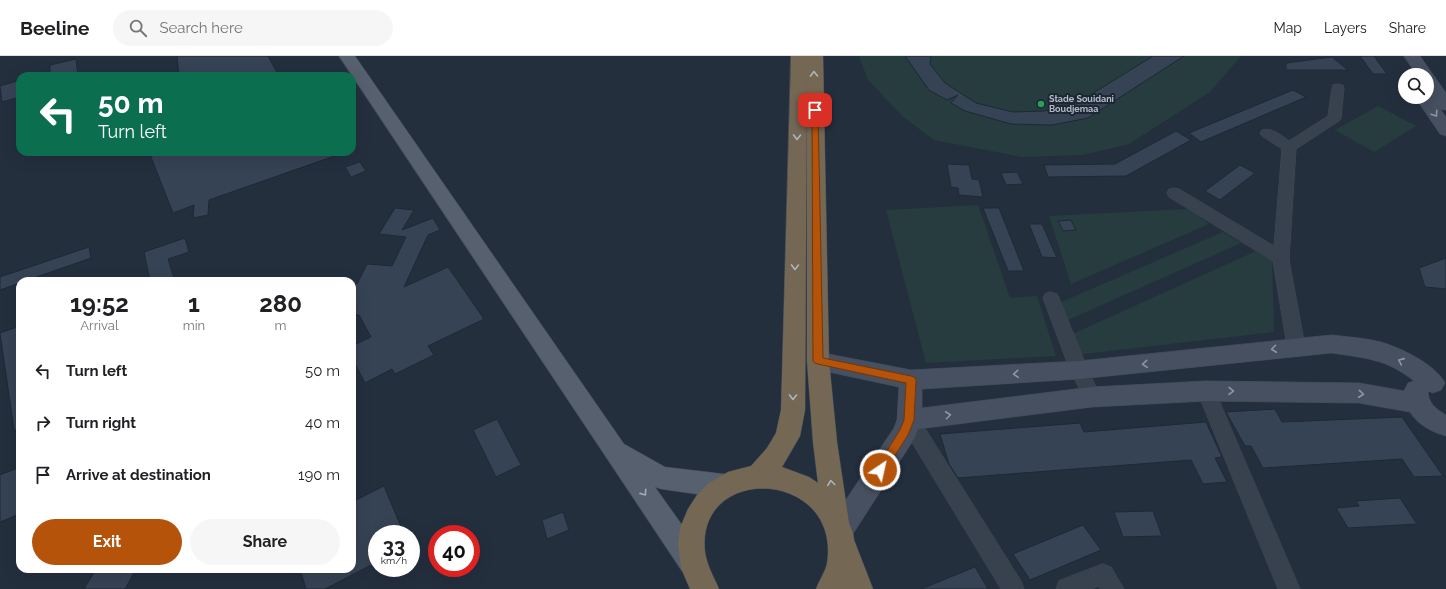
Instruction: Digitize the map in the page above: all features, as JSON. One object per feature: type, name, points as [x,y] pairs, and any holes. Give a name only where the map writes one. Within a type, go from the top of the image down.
[{"type":"highway","points":[[758,476],[776,456],[788,436],[793,410],[799,56]]},
{"type":"highway","points":[[814,56],[818,361],[825,442],[839,533],[840,569],[830,589]]},
{"type":"highway","points":[[701,581],[690,540],[696,518],[707,500],[724,486],[740,479],[758,476],[782,478],[804,486],[823,502],[839,533],[859,589]]},
{"type":"main road","points":[[347,56],[614,449],[701,581]]},
{"type":"main road","points":[[614,449],[661,478],[724,486]]},
{"type":"street","points":[[1396,56],[1404,68]]},
{"type":"street","points":[[1412,56],[1420,68]]},
{"type":"street","points":[[1290,147],[1334,118],[1338,88]]},
{"type":"street","points":[[1434,88],[1446,105]]},
{"type":"street","points":[[1428,104],[1446,130]]},
{"type":"street","points":[[1267,133],[1290,147]]},
{"type":"street","points":[[1290,147],[1281,258],[1296,346]]},
{"type":"street","points":[[1174,193],[1281,258]]},
{"type":"street","points":[[1051,298],[1079,370],[1092,397]]},
{"type":"street","points":[[818,361],[911,380],[1079,370],[1192,359],[1296,346],[1332,344],[1380,351],[1412,366],[1440,384]]},
{"type":"street","points":[[839,533],[905,432],[909,420],[911,380]]},
{"type":"street","points":[[1440,384],[1425,383],[1419,386],[1416,390],[1415,396],[1417,403],[1431,418],[1444,426]]},
{"type":"street","points":[[909,420],[1092,397],[1206,390],[1359,393],[1417,403]]},
{"type":"street","points":[[1206,390],[1289,589]]},
{"type":"street","points":[[909,420],[1013,589]]},
{"type":"street","points":[[1068,589],[1103,574],[1113,589]]},
{"type":"green space","name":"Stade Souidani Boudjemaa","points":[[859,56],[1241,56],[1210,92],[1129,144],[1083,155],[1022,157],[934,140],[902,116],[868,80]]},
{"type":"green space","points":[[1378,106],[1416,126],[1374,152],[1335,130]]},
{"type":"green space","points":[[978,205],[1010,298],[1037,296],[1056,356],[926,363],[886,210]]},
{"type":"green space","points":[[1189,209],[1209,224],[1071,284],[1049,216]]},
{"type":"green space","points":[[1223,232],[1241,243],[1068,320],[1059,303]]},
{"type":"green space","points":[[1256,251],[1272,261],[1274,332],[1075,355],[1068,336]]},
{"type":"building","points":[[177,56],[268,56],[277,72],[179,72]]},
{"type":"building","points":[[905,56],[931,56],[930,64],[945,83],[976,103],[1013,112],[1044,111],[1074,105],[1153,56],[1184,56],[1088,118],[1052,125],[1011,124],[965,111],[951,103],[958,95],[947,100],[929,90]]},
{"type":"building","points":[[1360,56],[1374,56],[1387,74],[1373,74]]},
{"type":"building","points":[[1332,57],[1348,70],[1286,70],[1286,63]]},
{"type":"building","points":[[76,59],[78,72],[50,72],[50,65]]},
{"type":"building","points":[[16,81],[16,98],[2,102],[0,86]]},
{"type":"building","points":[[1293,90],[1306,97],[1201,142],[1189,133]]},
{"type":"building","points":[[1176,131],[1191,140],[1126,176],[1048,177],[1044,165],[1115,164]]},
{"type":"building","points":[[151,156],[334,156],[209,200],[208,215],[193,218],[194,205],[173,213]]},
{"type":"building","points":[[360,162],[366,171],[351,177],[345,167]]},
{"type":"building","points":[[947,164],[969,165],[972,179],[979,180],[983,197],[959,195],[958,188],[951,187]]},
{"type":"building","points":[[1240,165],[1255,173],[1220,200],[1205,191]]},
{"type":"building","points":[[1017,172],[1023,184],[1006,185],[1001,173]]},
{"type":"building","points":[[395,208],[414,210],[402,230],[433,218],[440,230],[428,235],[404,287],[448,267],[484,319],[428,346],[434,355],[395,374],[392,369],[365,383],[356,366],[356,344],[371,337],[359,315],[356,315],[356,284],[367,264],[392,266],[406,237],[379,234]]},
{"type":"building","points":[[983,208],[999,208],[1024,271],[1008,271]]},
{"type":"building","points":[[1071,220],[1076,230],[1063,231],[1058,221]]},
{"type":"building","points":[[1029,224],[1042,224],[1057,258],[1042,257]]},
{"type":"building","points":[[185,238],[189,252],[168,259],[174,277],[149,277],[144,252]]},
{"type":"building","points":[[89,247],[91,258],[36,277],[16,277],[16,284],[0,290],[0,277]]},
{"type":"building","points":[[1446,258],[1446,289],[1425,287],[1419,268]]},
{"type":"building","points":[[16,327],[16,430],[14,430],[0,333]]},
{"type":"building","points":[[1275,409],[1282,422],[1402,417],[1443,476],[1414,477],[1402,459],[1263,468],[1251,446],[1245,446],[1226,412]]},
{"type":"building","points":[[497,419],[521,465],[496,477],[473,430]]},
{"type":"building","points":[[1206,422],[1222,457],[1215,458],[1227,482],[1203,484],[1191,460],[958,478],[949,464],[940,434],[1080,423],[1084,432]]},
{"type":"building","points":[[16,469],[16,516],[0,522],[0,475]]},
{"type":"building","points":[[384,486],[400,525],[368,525],[368,567],[356,573],[356,500]]},
{"type":"building","points":[[1400,498],[1417,524],[1348,528],[1336,508],[1359,506],[1356,501]]},
{"type":"building","points":[[1153,511],[1162,536],[1123,537],[1114,512]]},
{"type":"building","points":[[563,512],[569,530],[547,539],[542,520]]},
{"type":"building","points":[[1083,525],[1101,550],[1030,580],[1013,554]]},
{"type":"building","points":[[975,567],[988,589],[921,589]]},
{"type":"building","points":[[94,573],[134,573],[125,589],[84,589]]},
{"type":"building","points":[[301,573],[356,573],[325,589],[306,589]]},
{"type":"place","name":"Stade Souidani Boudjemaa","points":[[1041,104]]},
{"type":"route","points":[[815,110],[818,361],[911,380],[909,420],[905,432],[880,470]]}]
